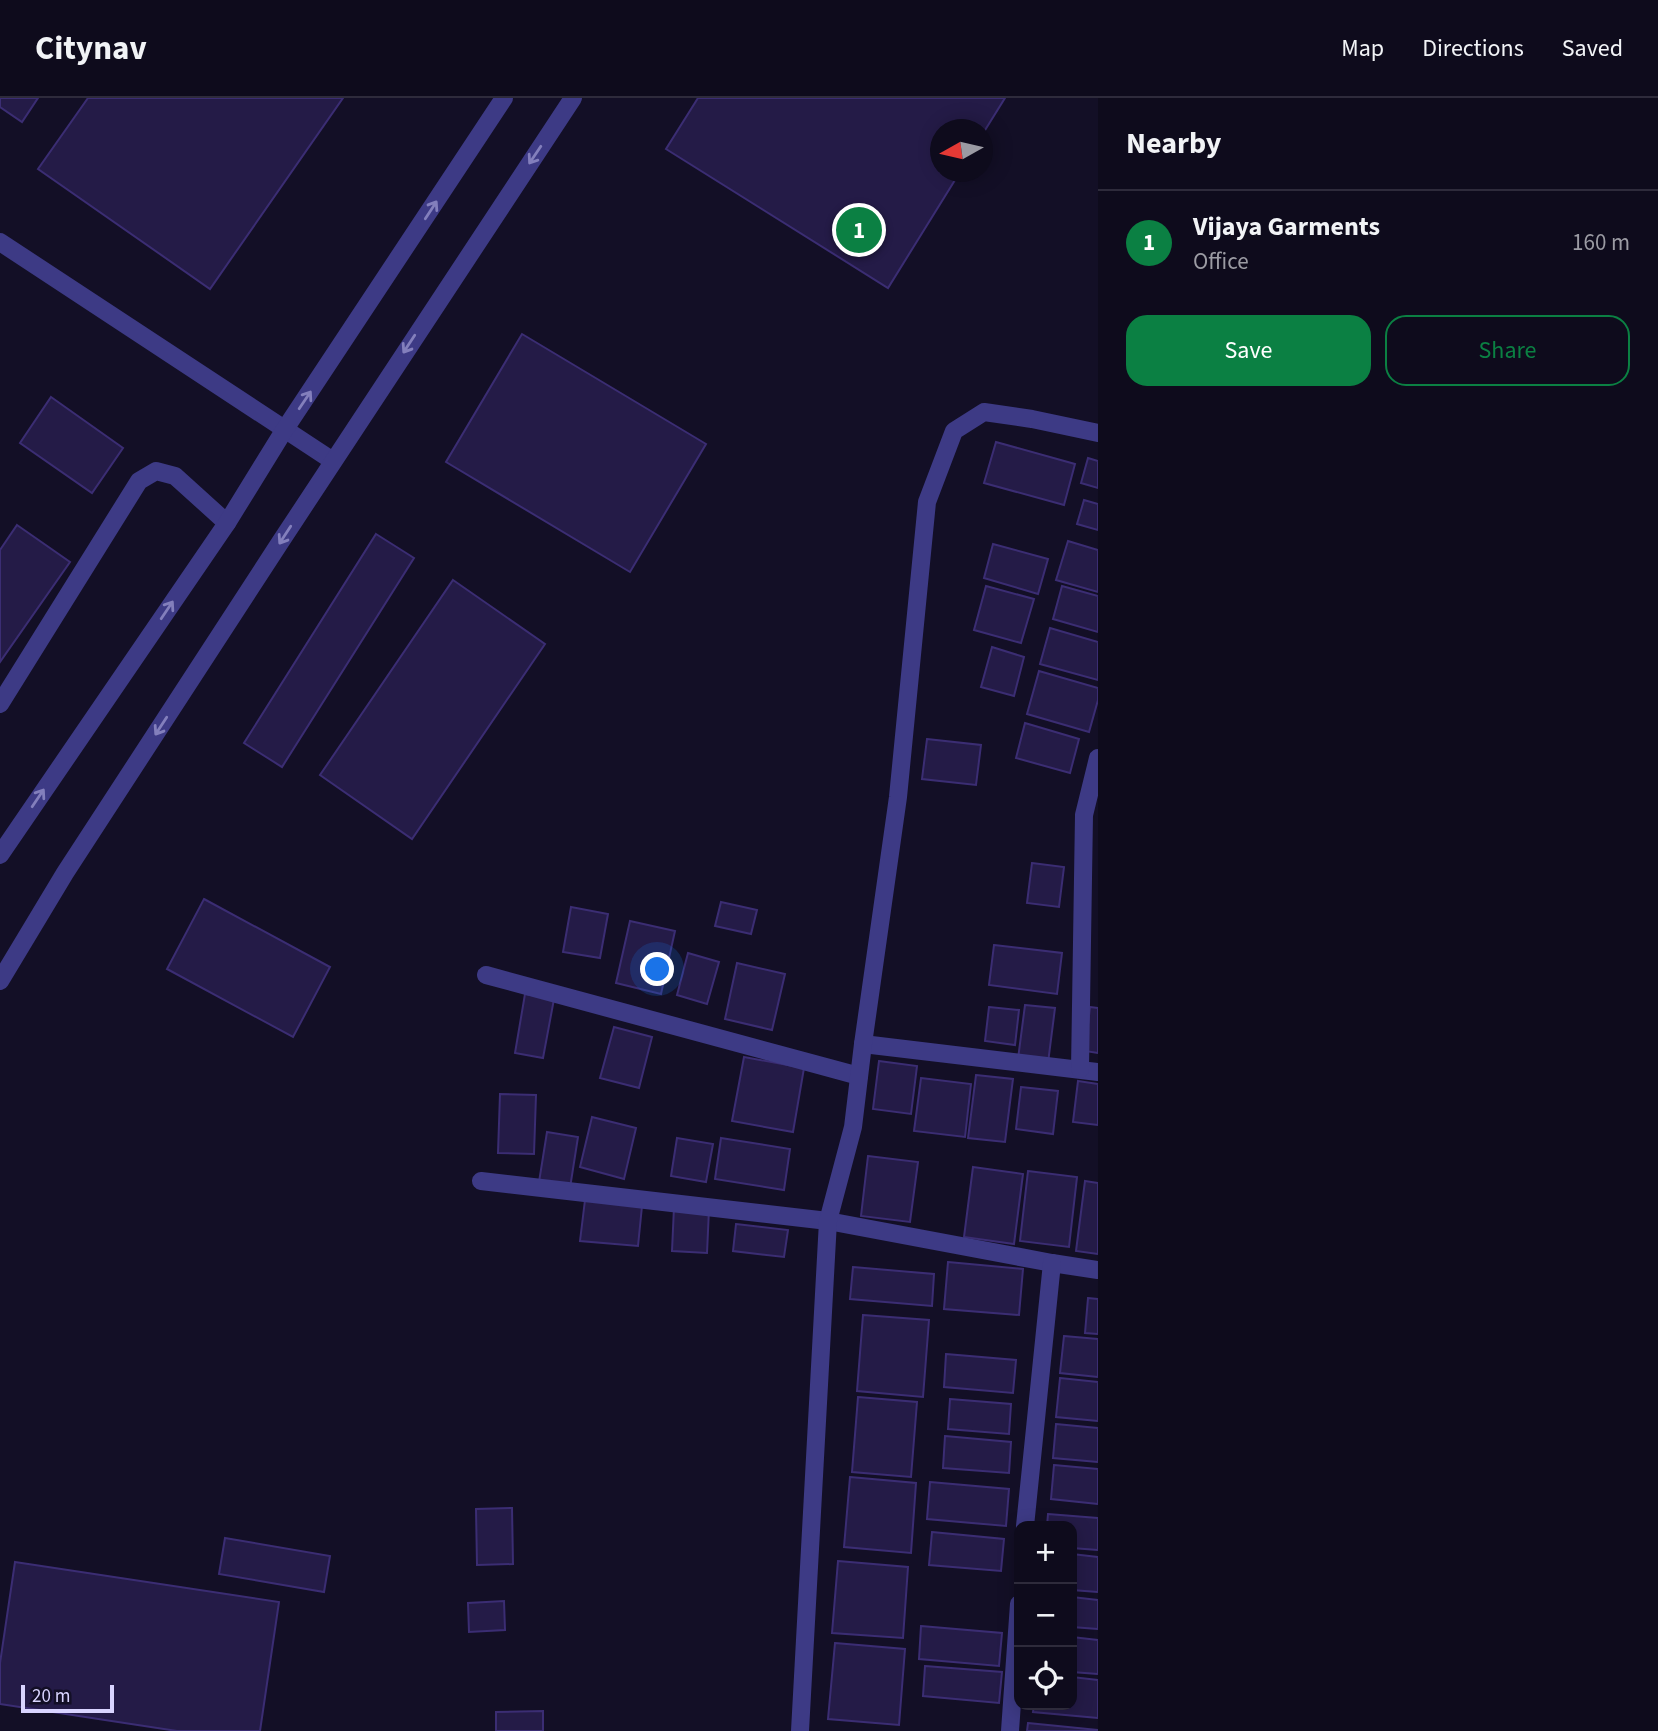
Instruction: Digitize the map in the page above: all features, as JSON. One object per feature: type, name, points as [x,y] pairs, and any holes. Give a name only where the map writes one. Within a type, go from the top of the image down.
[{"type":"street","points":[[0,855],[227,523],[285,429],[504,98]]},
{"type":"street","points":[[0,981],[65,873],[573,98]]},
{"type":"street","points":[[0,242],[333,461]]},
{"type":"street","points":[[800,1731],[828,1221],[853,1128],[898,797],[928,502],[954,431],[984,412],[1098,433]]},
{"type":"street","points":[[0,704],[139,481],[156,471],[175,476],[227,523]]},
{"type":"street","points":[[863,1044],[1089,1071],[1084,815],[1098,758]]},
{"type":"street","points":[[486,975],[859,1076]]},
{"type":"street","points":[[481,1181],[828,1221],[1098,1270]]},
{"type":"street","points":[[1026,1521],[1052,1263]]},
{"type":"street","points":[[1010,1731],[1016,1647]]},
{"type":"building","points":[[0,98],[38,98],[22,122],[0,107]]},
{"type":"building","points":[[88,98],[343,98],[210,289],[38,169]]},
{"type":"building","points":[[698,98],[1005,98],[992,119],[930,119],[930,182],[954,182],[888,288],[666,149]]},
{"type":"building","points":[[522,334],[706,444],[630,572],[446,462]]},
{"type":"building","points":[[51,397],[123,448],[92,493],[20,443]]},
{"type":"building","points":[[996,442],[1075,464],[1064,505],[984,483]]},
{"type":"building","points":[[1088,458],[1098,461],[1098,488],[1081,483]]},
{"type":"building","points":[[1084,500],[1098,504],[1098,530],[1077,524]]},
{"type":"building","points":[[17,525],[70,562],[0,662],[0,550]]},
{"type":"building","points":[[376,534],[414,558],[282,767],[244,743]]},
{"type":"building","points":[[1068,541],[1098,550],[1098,592],[1056,580]]},
{"type":"building","points":[[993,544],[1048,559],[1038,594],[984,578]]},
{"type":"building","points":[[453,580],[545,644],[412,839],[320,775]]},
{"type":"building","points":[[986,586],[1034,599],[1021,643],[974,630]]},
{"type":"building","points":[[1062,586],[1098,596],[1098,632],[1053,619]]},
{"type":"building","points":[[1050,628],[1098,642],[1098,680],[1040,664]]},
{"type":"building","points":[[992,647],[1024,657],[1014,696],[981,687]]},
{"type":"building","points":[[1039,671],[1098,688],[1098,700],[1089,732],[1027,714]]},
{"type":"building","points":[[1025,723],[1079,739],[1070,773],[1016,758]]},
{"type":"building","points":[[927,739],[981,745],[976,785],[922,779]]},
{"type":"building","points":[[1032,863],[1064,867],[1059,907],[1027,903]]},
{"type":"building","points":[[204,899],[330,967],[293,1037],[167,969]]},
{"type":"building","points":[[721,902],[757,910],[751,934],[715,926]]},
{"type":"building","points":[[571,907],[608,914],[600,958],[563,952]]},
{"type":"building","points":[[630,921],[675,931],[661,994],[616,983]]},
{"type":"building","points":[[994,945],[1062,953],[1057,994],[989,985]]},
{"type":"building","points":[[688,953],[719,962],[707,1004],[677,995]]},
{"type":"building","points":[[737,963],[785,974],[772,1030],[725,1019]]},
{"type":"building","points":[[525,994],[554,999],[543,1058],[515,1053]]},
{"type":"building","points":[[1025,1005],[1055,1008],[1048,1063],[1018,1059]]},
{"type":"building","points":[[989,1007],[1019,1010],[1015,1045],[985,1041]]},
{"type":"building","points":[[1090,1007],[1098,1008],[1098,1053],[1085,1051]]},
{"type":"building","points":[[614,1027],[652,1037],[639,1088],[600,1078]]},
{"type":"building","points":[[744,1057],[804,1068],[793,1132],[732,1121]]},
{"type":"building","points":[[879,1061],[917,1066],[911,1114],[873,1109]]},
{"type":"building","points":[[976,1075],[1013,1079],[1005,1142],[968,1138]]},
{"type":"building","points":[[921,1078],[971,1084],[965,1137],[914,1131]]},
{"type":"building","points":[[1078,1081],[1098,1084],[1098,1125],[1073,1122]]},
{"type":"building","points":[[1021,1087],[1058,1091],[1053,1134],[1016,1129]]},
{"type":"building","points":[[500,1094],[536,1095],[534,1154],[498,1153]]},
{"type":"building","points":[[592,1117],[636,1128],[624,1179],[580,1167]]},
{"type":"building","points":[[547,1132],[578,1137],[570,1188],[539,1182]]},
{"type":"building","points":[[677,1138],[713,1144],[706,1182],[671,1176]]},
{"type":"building","points":[[721,1138],[790,1149],[784,1190],[715,1179]]},
{"type":"building","points":[[868,1156],[918,1162],[910,1222],[861,1216]]},
{"type":"building","points":[[973,1167],[1023,1174],[1014,1244],[964,1237]]},
{"type":"building","points":[[1028,1171],[1077,1177],[1069,1247],[1020,1241]]},
{"type":"building","points":[[1085,1181],[1098,1183],[1098,1254],[1076,1251]]},
{"type":"building","points":[[585,1200],[642,1206],[638,1246],[580,1241]]},
{"type":"building","points":[[674,1207],[709,1209],[707,1253],[672,1251]]},
{"type":"building","points":[[736,1224],[788,1230],[784,1257],[733,1251]]},
{"type":"building","points":[[948,1262],[1023,1269],[1019,1315],[944,1309]]},
{"type":"building","points":[[853,1267],[934,1274],[932,1306],[850,1299]]},
{"type":"building","points":[[1088,1298],[1098,1299],[1098,1334],[1085,1333]]},
{"type":"building","points":[[863,1315],[929,1320],[923,1397],[857,1391]]},
{"type":"building","points":[[1064,1336],[1098,1339],[1098,1377],[1060,1373]]},
{"type":"building","points":[[946,1354],[1016,1360],[1013,1393],[944,1387]]},
{"type":"building","points":[[1060,1378],[1098,1382],[1098,1421],[1056,1417]]},
{"type":"building","points":[[858,1397],[917,1402],[911,1477],[852,1472]]},
{"type":"building","points":[[950,1399],[1011,1404],[1009,1434],[948,1429]]},
{"type":"building","points":[[1056,1424],[1098,1428],[1098,1462],[1053,1458]]},
{"type":"building","points":[[945,1436],[1011,1442],[1009,1473],[943,1468]]},
{"type":"building","points":[[1054,1465],[1098,1469],[1098,1504],[1051,1499]]},
{"type":"building","points":[[850,1477],[916,1483],[911,1553],[844,1547]]},
{"type":"building","points":[[930,1482],[1009,1489],[1006,1526],[927,1519]]},
{"type":"building","points":[[512,1508],[513,1564],[477,1565],[476,1509]]},
{"type":"building","points":[[1048,1514],[1098,1518],[1098,1550],[1077,1548],[1077,1521],[1047,1521]]},
{"type":"building","points":[[932,1532],[1004,1539],[1001,1571],[929,1565]]},
{"type":"building","points":[[225,1538],[330,1556],[324,1592],[219,1574]]},
{"type":"building","points":[[1077,1555],[1098,1557],[1098,1592],[1077,1590]]},
{"type":"building","points":[[838,1561],[908,1567],[903,1638],[832,1633]]},
{"type":"building","points":[[15,1562],[279,1602],[260,1731],[177,1731],[0,1704],[0,1663]]},
{"type":"building","points":[[1077,1598],[1098,1600],[1098,1629],[1077,1627]]},
{"type":"building","points":[[504,1601],[505,1630],[469,1632],[468,1603]]},
{"type":"building","points":[[921,1626],[1002,1633],[999,1666],[919,1659]]},
{"type":"building","points":[[1077,1638],[1098,1640],[1098,1674],[1077,1672]]},
{"type":"building","points":[[835,1643],[905,1649],[899,1725],[828,1719]]},
{"type":"building","points":[[925,1666],[1002,1672],[999,1703],[923,1696]]},
{"type":"building","points":[[1077,1678],[1098,1680],[1098,1718],[1033,1712],[1077,1710]]},
{"type":"building","points":[[543,1711],[543,1731],[496,1731],[496,1712]]},
{"type":"building","points":[[1028,1723],[1098,1730],[1098,1731],[1027,1731]]},
{"type":"place","name":"Vijaya Garments","points":[[859,230]]}]
